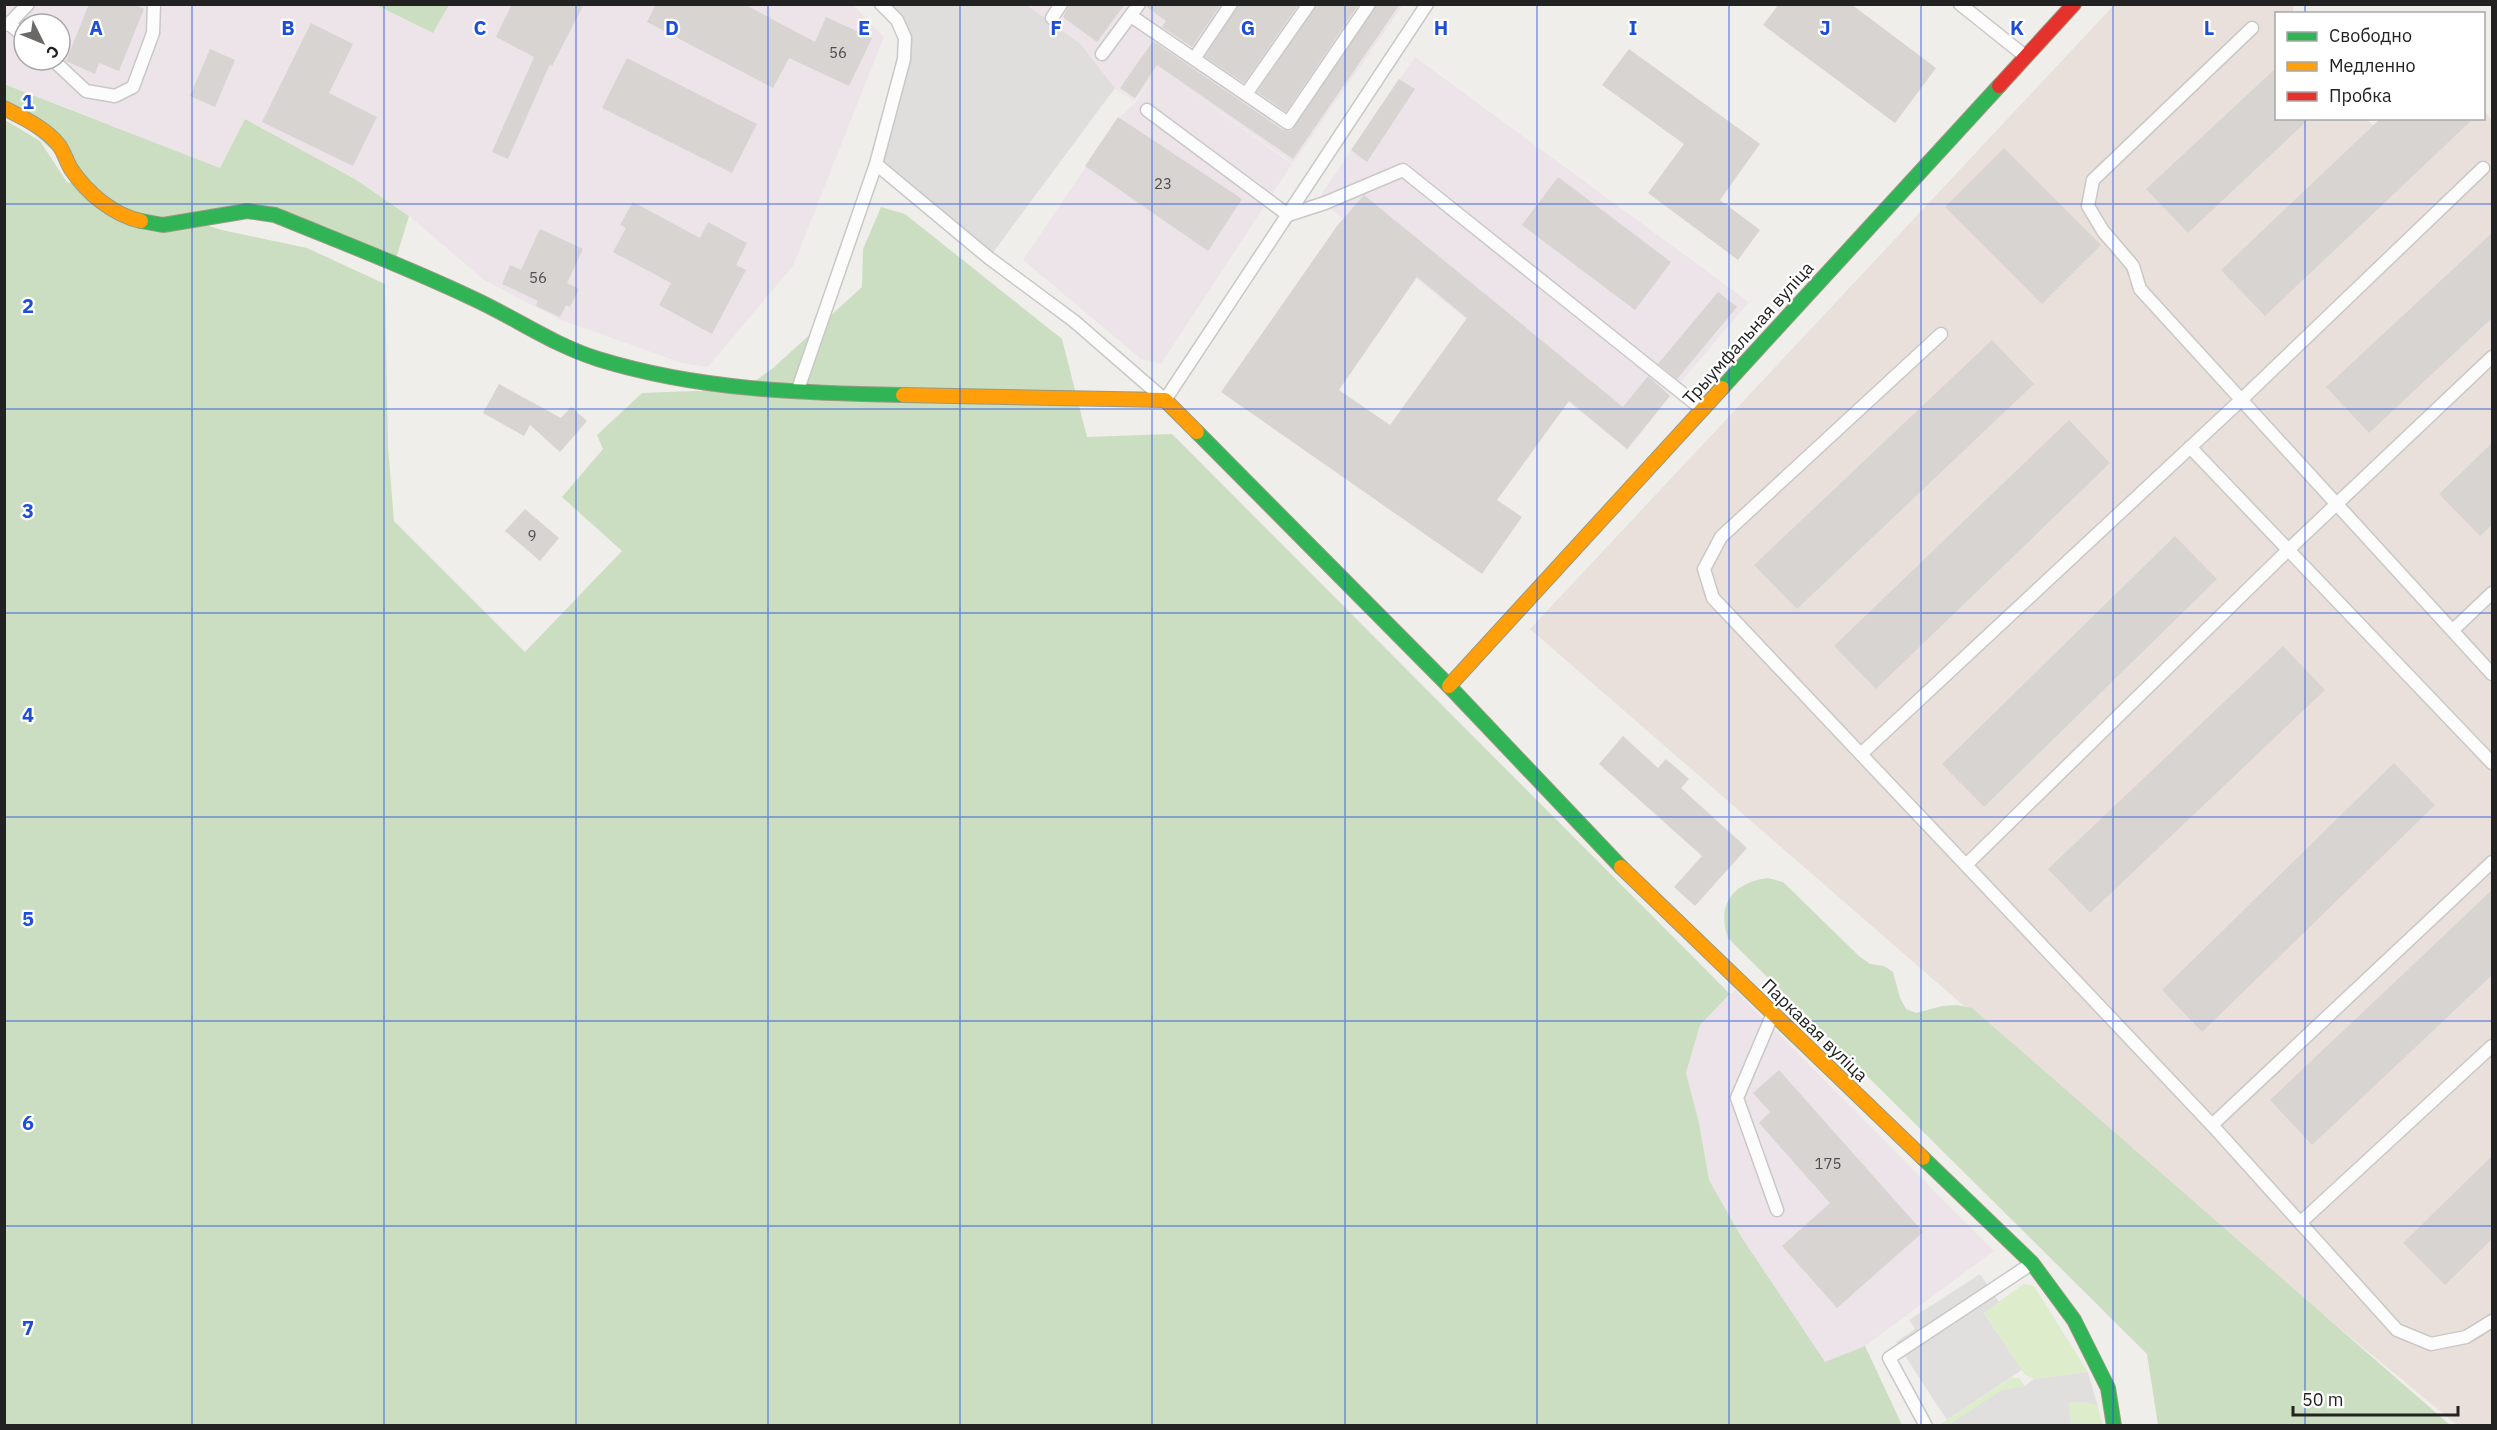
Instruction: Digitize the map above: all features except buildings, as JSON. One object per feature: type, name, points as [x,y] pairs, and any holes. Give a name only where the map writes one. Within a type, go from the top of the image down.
[{"type":"street","name":"Трыумфальная вуліца","points":[[1449,686],[2074,4]]},
{"type":"street","points":[[4,108],[42,129],[59,145],[71,169],[85,187],[104,204],[128,218],[164,225],[247,211],[275,215],[481,302],[540,333],[593,357],[651,374],[700,383],[797,393],[1165,400]]},
{"type":"street","name":"Паркавая вуліца","points":[[1165,400],[1449,686],[1625,871],[2032,1263],[2074,1320],[2109,1388],[2114,1425]]},
{"type":"lane","points":[[7,25],[28,4]]},
{"type":"lane","points":[[66,72],[86,91],[115,96],[133,87],[153,33],[154,4]]},
{"type":"lane","points":[[797,393],[876,164],[904,59],[905,38],[897,21],[880,4]]},
{"type":"lane","points":[[1052,18],[1061,4]]},
{"type":"lane","points":[[1102,54],[1139,4]]},
{"type":"lane","points":[[1194,59],[1231,4]]},
{"type":"lane","points":[[1246,94],[1309,4]]},
{"type":"lane","points":[[1131,16],[1288,123],[1369,4]]},
{"type":"lane","points":[[876,164],[989,258],[1074,321],[1165,400],[1427,4]]},
{"type":"lane","points":[[1960,4],[2026,56]]},
{"type":"lane","points":[[2252,28],[2093,180],[2088,206],[2103,231],[2133,266],[2140,289],[2493,674]]},
{"type":"lane","points":[[1147,110],[1288,215]]},
{"type":"lane","points":[[1861,754],[2241,400],[2483,168]]},
{"type":"lane","points":[[1288,215],[1325,203],[1403,170],[1703,409]]},
{"type":"lane","points":[[1941,334],[1721,537],[1704,569],[1713,597],[2212,1125],[2397,1330],[2431,1344],[2466,1337],[2493,1321]]},
{"type":"lane","points":[[1966,865],[2288,550],[2493,357]]},
{"type":"lane","points":[[2190,447],[2493,763]]},
{"type":"lane","points":[[2453,630],[2493,593]]},
{"type":"lane","points":[[2212,1125],[2493,862]]},
{"type":"lane","points":[[1773,1015],[1737,1098],[1777,1210]]},
{"type":"lane","points":[[2300,1223],[2493,1046]]},
{"type":"lane","points":[[1926,1425],[1889,1358],[2032,1263]]},
{"type":"shaded area","points":[[852,4],[884,37],[793,266],[708,367],[682,363],[561,320],[484,280],[409,216],[356,179],[245,119],[220,168],[5,84],[4,5],[376,5],[433,33],[449,5]]},
{"type":"shaded area","points":[[881,5],[1027,5],[1081,44],[1115,88],[989,258],[876,164],[905,38]]},
{"type":"shaded area","points":[[1027,5],[1403,5],[1293,163],[1158,68],[1292,164],[1161,364],[1141,359],[1023,260],[1118,119],[1135,103],[1152,78],[1134,101],[1115,88],[1081,44]]},
{"type":"shaded area","points":[[2114,5],[2293,5],[2293,12],[2275,12],[2275,120],[2367,120],[2373,125],[2380,120],[2485,120],[2485,111],[2492,120],[2492,1425],[2457,1425],[2246,1251],[1530,629]]},
{"type":"shaded area","points":[[1415,57],[1749,302],[1675,389],[1628,450],[1318,199]]},
{"type":"shaded area","points":[[1735,990],[1994,1251],[1865,1346],[1825,1363],[1742,1238],[1709,1180],[1699,1123],[1686,1073],[1700,1025]]},
{"type":"shaded area","points":[[1980,1274],[1999,1302],[1984,1313],[2022,1370],[1947,1420],[1896,1342],[1915,1329],[1909,1320]]},
{"type":"shaded area","points":[[2088,1372],[2098,1407],[2091,1403],[2069,1402],[2071,1425],[1950,1424],[2002,1390],[2025,1386],[2034,1379]]},
{"type":"green space","points":[[376,5],[449,5],[433,33]]},
{"type":"green space","points":[[4,84],[220,168],[245,119],[355,179],[409,216],[394,265],[275,215],[128,218],[5,108]]},
{"type":"green space","points":[[5,120],[40,141],[67,182],[222,230],[307,248],[385,284],[388,447],[394,521],[525,652],[622,551],[562,497],[603,449],[597,435],[642,393],[744,389],[773,368],[862,287],[863,249],[881,207],[905,214],[1062,339],[1087,437],[1172,434],[1730,994],[1700,1025],[1686,1073],[1699,1123],[1709,1180],[1742,1238],[1825,1362],[1865,1346],[1902,1425],[5,1426]]},
{"type":"green space","points":[[1768,878],[1783,882],[1859,956],[1870,964],[1884,966],[1893,972],[1900,998],[1906,1009],[1916,1013],[1942,1006],[1957,1005],[1972,1008],[2450,1425],[2158,1425],[2147,1354],[1728,938],[1724,915],[1731,897],[1746,884]]},
{"type":"green space","points":[[2024,1284],[2034,1286],[2088,1372],[2034,1379],[2025,1375],[1984,1312]]},
{"type":"green space","points":[[2011,1378],[2019,1378],[2025,1386],[2002,1390],[1951,1425],[1938,1426]]},
{"type":"green space","points":[[2069,1402],[2091,1403],[2098,1407],[2103,1425],[2071,1425]]},
{"type":"traffic: fast","points":[[1722,388],[1999,86]]},
{"type":"traffic: fast","points":[[141,221],[163,225],[247,211],[275,215],[448,287],[549,339],[598,359],[673,377],[749,388],[903,395]]},
{"type":"traffic: fast","points":[[1197,432],[1449,686],[1621,867]]},
{"type":"traffic: fast","points":[[1923,1158],[2032,1263],[2074,1320],[2108,1388],[2114,1426]]},
{"type":"traffic: slow","points":[[4,108],[33,123],[52,138],[60,147],[77,178],[102,202],[120,214],[141,221]]},
{"type":"traffic: slow","points":[[1449,686],[1722,388]]},
{"type":"traffic: slow","points":[[903,395],[1165,400],[1197,432]]},
{"type":"traffic: slow","points":[[1621,867],[1923,1158]]},
{"type":"traffic: jam","points":[[1999,86],[2074,4]]}]
